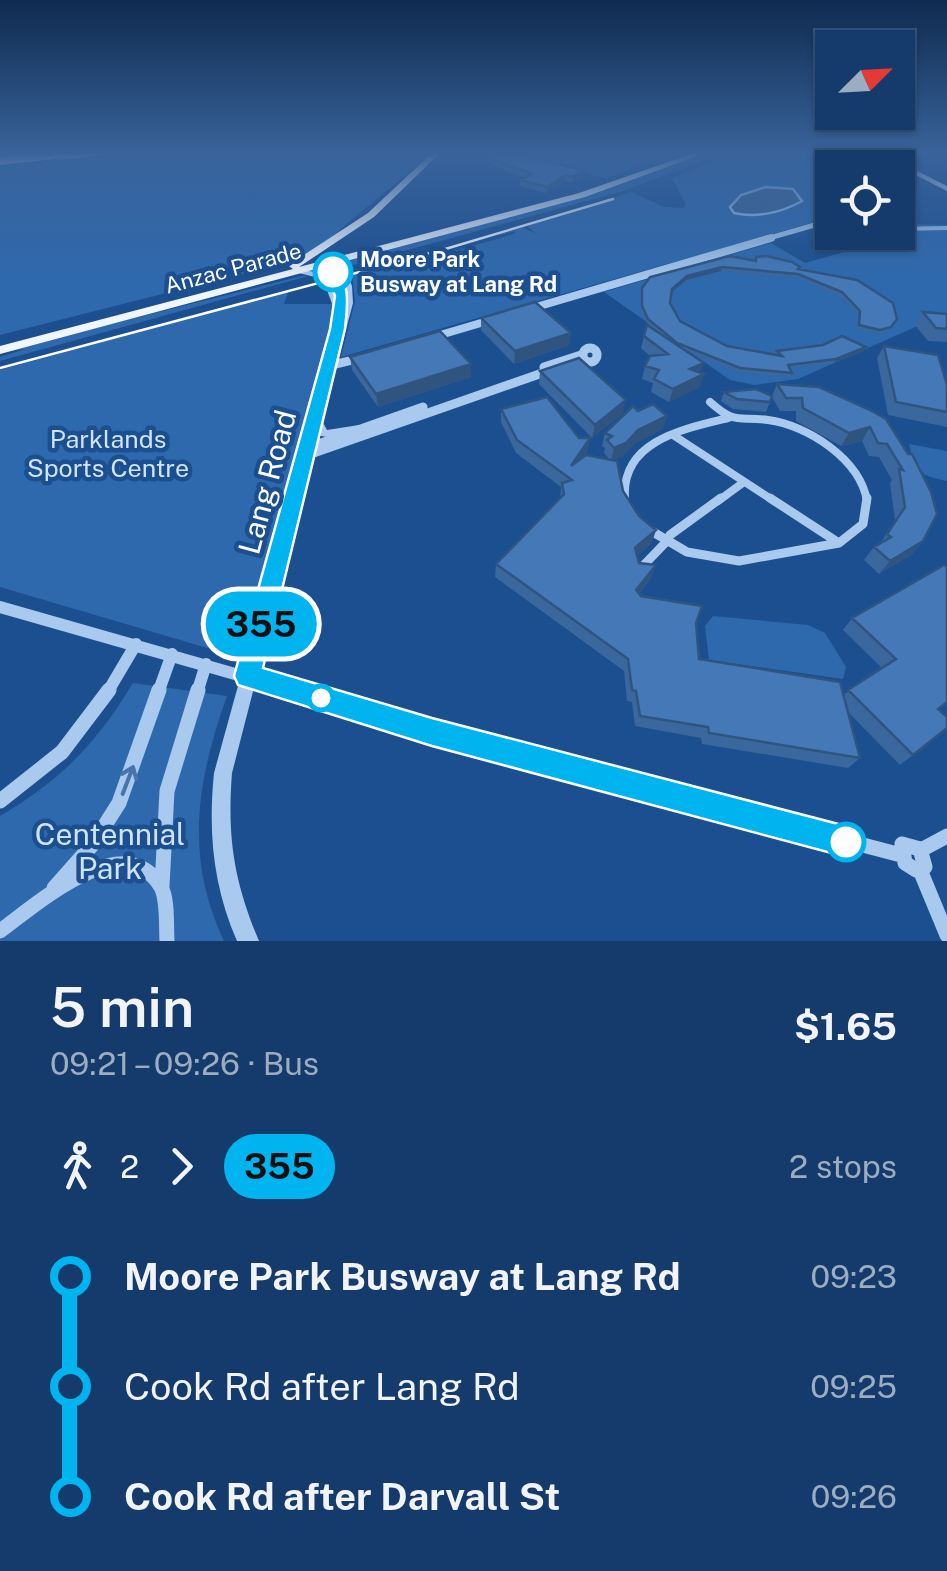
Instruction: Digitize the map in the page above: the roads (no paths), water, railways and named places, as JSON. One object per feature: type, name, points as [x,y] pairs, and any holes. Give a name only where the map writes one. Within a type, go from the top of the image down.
[{"type":"main road","points":[[286,270],[339,239],[394,196]]},
{"type":"main road","name":"Anzac Parade","points":[[0,346],[300,272],[367,248],[561,196]]},
{"type":"main road","name":"Anzac Parade","points":[[0,346],[578,196]]},
{"type":"main road","points":[[339,239],[348,248],[367,248]]},
{"type":"main road","points":[[332,260],[339,239]]},
{"type":"street","points":[[518,312],[815,225]]},
{"type":"street","points":[[915,228],[947,228]]},
{"type":"street","name":"Lang Road","points":[[332,260],[342,296],[338,329]]},
{"type":"street","name":"Lang Road","points":[[248,941],[225,874],[220,824],[223,774],[348,292],[332,260]]},
{"type":"street","points":[[300,272],[327,277],[340,312]]},
{"type":"street","points":[[421,340],[502,317]]},
{"type":"street","points":[[328,366],[369,356]]},
{"type":"street","points":[[583,357],[306,452],[359,429],[583,357]]},
{"type":"street","points":[[726,398],[710,402],[728,418]]},
{"type":"street","points":[[626,503],[624,473],[640,450],[672,435],[728,418],[750,417],[792,428],[825,444],[853,469],[866,493],[867,516],[857,532],[839,543],[739,561],[707,558],[637,518]]},
{"type":"street","points":[[315,419],[324,434],[359,429]]},
{"type":"street","points":[[672,435],[839,543]]},
{"type":"street","points":[[640,569],[668,538],[744,482]]},
{"type":"street","points":[[0,607],[446,736],[900,855],[906,864],[920,870],[947,934]]},
{"type":"street","points":[[0,801],[31,783],[83,730],[136,644]]},
{"type":"street","points":[[0,931],[54,888],[92,844],[119,803],[172,654]]},
{"type":"street","points":[[167,941],[163,890],[167,790],[206,664]]},
{"type":"street","points":[[921,850],[947,836]]},
{"type":"street","points":[[900,855],[904,843],[921,850],[926,865],[920,870]]},
{"type":"street","points":[[54,888],[96,867],[122,862],[148,871],[163,890]]},
{"type":"tram line","points":[[0,368],[442,250],[613,199]]},
{"type":"place","name":"Moore Park Busway at Lang Rd","points":[[333,272]]},
{"type":"park label","name":"Parklands Sports Centre","points":[[108,454]]},
{"type":"park label","name":"Centennial Park","points":[[110,851]]}]
